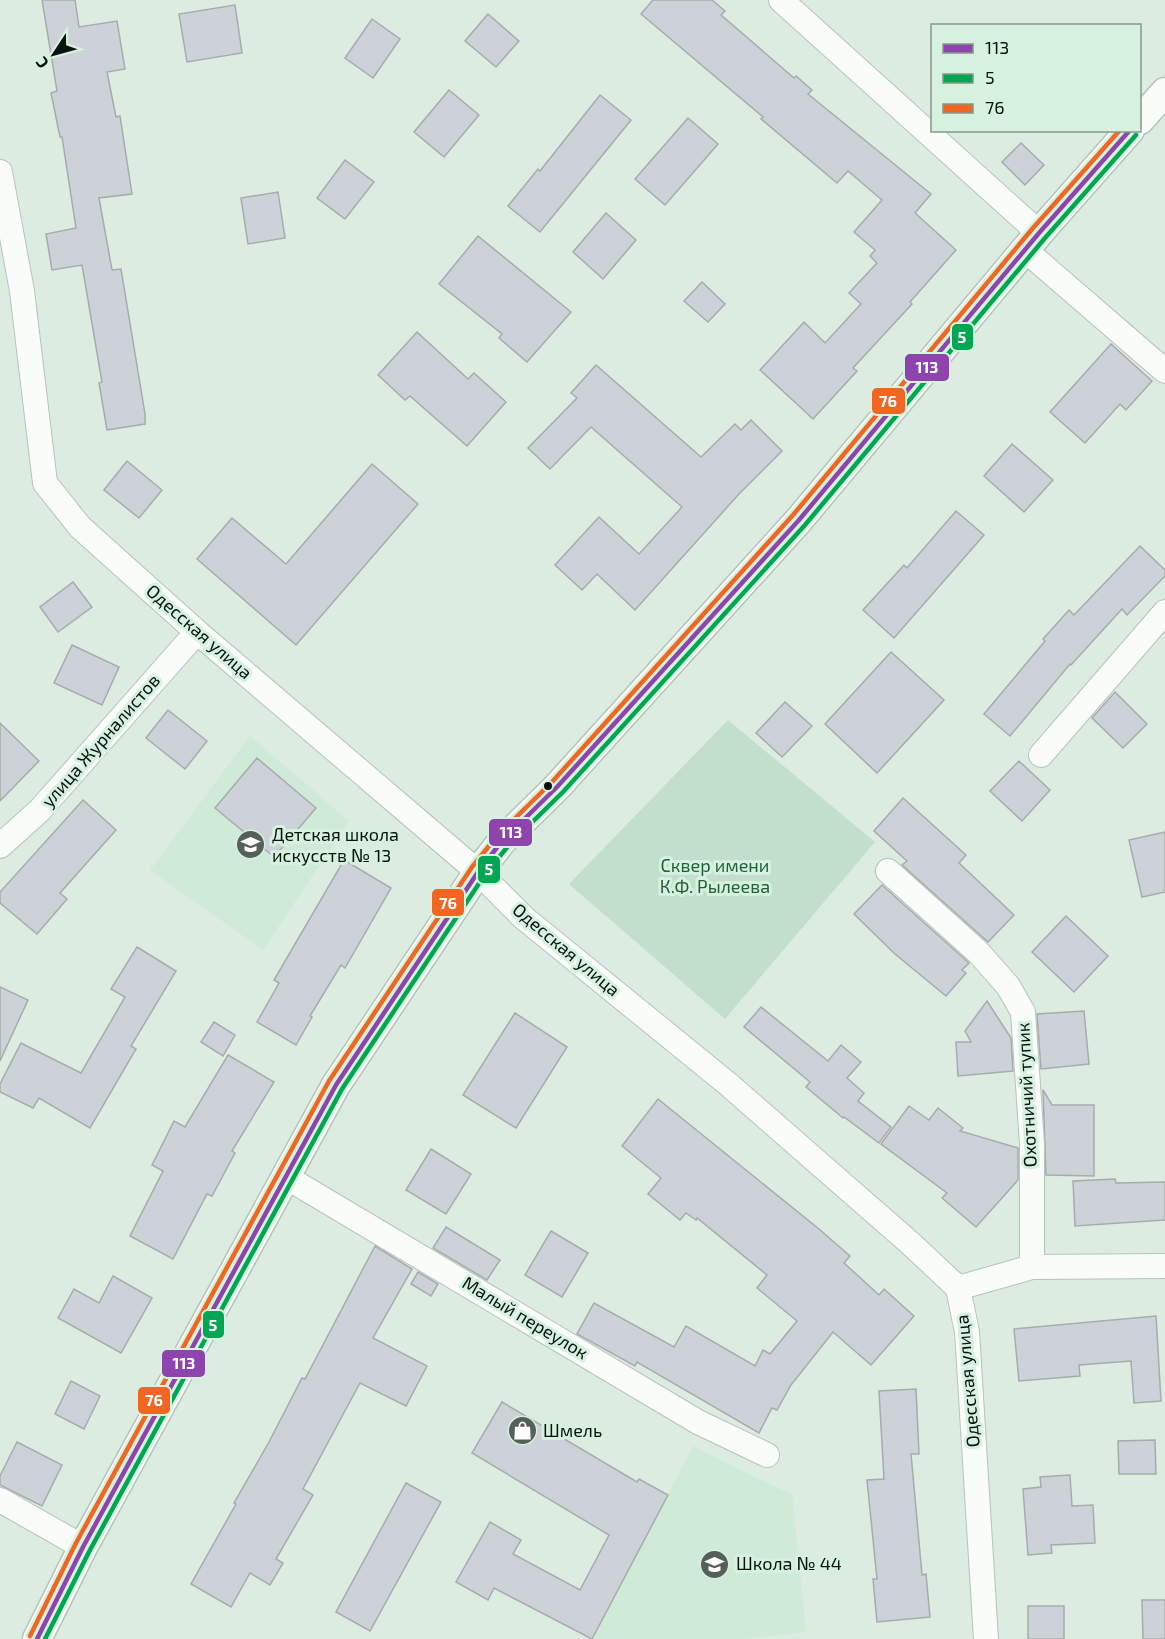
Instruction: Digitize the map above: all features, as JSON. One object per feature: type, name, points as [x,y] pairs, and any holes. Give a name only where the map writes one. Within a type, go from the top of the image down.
[{"type":"street","points":[[781,0],[1165,371]]},
{"type":"street","points":[[1141,119],[1165,92]]},
{"type":"street","points":[[37,1639],[83,1547],[336,1085],[478,872],[502,841],[557,787],[799,520],[1032,242],[1128,132]]},
{"type":"street","name":"Одесская улица","points":[[0,172],[11,292],[45,483],[80,527],[197,632],[478,872],[519,914],[728,1084],[910,1243],[958,1288],[967,1332],[986,1639]]},
{"type":"street","points":[[1041,755],[1165,612]]},
{"type":"street","name":"улица Журналистов","points":[[0,846],[40,810],[197,632]]},
{"type":"street","name":"Охотничий тупик","points":[[888,871],[978,952],[1008,986],[1023,1012],[1032,1144],[1032,1267]]},
{"type":"street","name":"Малый переулок","points":[[286,1177],[698,1422],[767,1455]]},
{"type":"street","points":[[958,1288],[1032,1267],[1165,1266]]},
{"type":"street","points":[[0,1500],[83,1547]]},
{"type":"shaded area","name":"Детская школа искусств № 13","points":[[250,736],[349,821],[263,950],[150,870]]},
{"type":"shaded area","name":"Школа № 44","points":[[693,1446],[792,1495],[806,1632],[745,1639],[592,1639]]},
{"type":"green space","name":"Сквер имени К.Ф. Рылеева","points":[[728,720],[875,842],[725,1019],[569,884]]},
{"type":"building","points":[[42,0],[75,0],[79,27],[117,21],[125,69],[107,72],[116,117],[120,116],[132,194],[99,198],[112,270],[121,269],[145,424],[107,430],[99,383],[102,382],[82,265],[52,270],[46,234],[76,228],[62,137],[60,137],[51,93],[57,91]]},
{"type":"building","points":[[653,0],[712,0],[725,11],[721,15],[794,78],[796,76],[812,90],[808,94],[931,194],[915,213],[956,250],[910,302],[912,304],[853,368],[857,371],[813,419],[760,370],[804,322],[825,343],[861,304],[849,293],[877,263],[870,256],[875,250],[854,232],[882,200],[848,171],[837,183],[761,119],[763,117],[641,14]]},
{"type":"building","points":[[235,5],[242,53],[187,62],[179,14]]},
{"type":"building","points":[[488,14],[519,41],[496,67],[465,41]]},
{"type":"building","points":[[372,19],[400,39],[373,78],[345,58]]},
{"type":"building","points":[[449,90],[479,115],[444,157],[414,132]]},
{"type":"building","points":[[600,95],[631,120],[540,232],[508,206],[538,169],[540,171]]},
{"type":"building","points":[[688,118],[718,144],[665,205],[635,179]]},
{"type":"building","points":[[1021,143],[1044,165],[1025,185],[1002,162]]},
{"type":"building","points":[[345,160],[374,182],[345,219],[317,198]]},
{"type":"building","points":[[278,192],[285,238],[248,244],[241,198]]},
{"type":"building","points":[[606,213],[636,240],[603,279],[573,252]]},
{"type":"building","points":[[478,236],[571,312],[527,362],[499,338],[502,334],[439,284]]},
{"type":"building","points":[[702,282],[725,304],[708,322],[684,301]]},
{"type":"building","points":[[417,332],[468,379],[474,373],[506,402],[467,446],[410,396],[405,400],[378,375]]},
{"type":"building","points":[[1111,344],[1152,381],[1126,410],[1120,404],[1085,443],[1050,412]]},
{"type":"building","points":[[596,365],[701,457],[735,424],[741,430],[751,420],[782,451],[739,494],[635,610],[597,574],[582,590],[555,565],[599,517],[639,554],[682,507],[591,427],[550,469],[528,448],[577,398],[571,393]]},
{"type":"building","points":[[1012,444],[1053,480],[1024,512],[984,476]]},
{"type":"building","points":[[127,461],[162,490],[139,518],[104,490]]},
{"type":"building","points":[[372,464],[418,504],[296,645],[197,559],[232,518],[286,564]]},
{"type":"building","points":[[956,511],[984,535],[894,638],[863,610],[904,565],[907,568]]},
{"type":"building","points":[[1140,546],[1165,570],[1165,576],[1127,615],[1122,609],[1070,664],[1010,736],[984,714],[1069,610],[1074,615]]},
{"type":"building","points":[[73,582],[92,607],[58,632],[40,607]]},
{"type":"building","points":[[72,645],[119,667],[102,705],[54,683]]},
{"type":"building","points":[[891,652],[944,700],[877,773],[825,724]]},
{"type":"building","points":[[1115,692],[1147,724],[1123,748],[1092,718]]},
{"type":"building","points":[[785,702],[812,726],[782,757],[756,733]]},
{"type":"building","points":[[168,710],[207,741],[185,769],[146,738]]},
{"type":"building","points":[[0,723],[39,761],[0,801]]},
{"type":"building","points":[[257,758],[316,808],[274,857],[215,808]]},
{"type":"building","points":[[1019,761],[1050,790],[1022,821],[990,791]]},
{"type":"building","points":[[903,798],[966,855],[959,863],[1014,915],[988,942],[902,865],[907,861],[874,831]]},
{"type":"building","points":[[83,800],[116,830],[60,893],[67,899],[37,934],[0,903],[0,892]]},
{"type":"building","points":[[1165,832],[1165,892],[1142,897],[1129,840]]},
{"type":"building","points":[[344,860],[391,888],[345,968],[341,965],[310,1016],[312,1017],[296,1045],[257,1022],[279,983],[274,980]]},
{"type":"building","points":[[882,885],[969,963],[962,970],[966,973],[946,996],[895,954],[854,914]]},
{"type":"building","points":[[1066,916],[1108,956],[1074,992],[1032,952]]},
{"type":"building","points":[[137,947],[176,971],[131,1046],[136,1049],[90,1128],[39,1098],[33,1108],[0,1092],[0,1084],[21,1043],[81,1073],[125,997],[111,989]]},
{"type":"building","points":[[0,987],[28,1000],[0,1061]]},
{"type":"building","points":[[987,1001],[1011,1038],[1013,1071],[958,1076],[956,1042],[971,1042],[965,1031]]},
{"type":"building","points":[[761,1007],[828,1061],[841,1045],[861,1062],[847,1078],[864,1093],[858,1101],[891,1127],[879,1143],[843,1118],[806,1087],[810,1082],[744,1027]]},
{"type":"building","points":[[1084,1011],[1089,1064],[1041,1069],[1037,1014]]},
{"type":"building","points":[[515,1013],[567,1047],[516,1128],[463,1095]]},
{"type":"building","points":[[214,1022],[235,1035],[223,1056],[201,1042]]},
{"type":"building","points":[[228,1055],[274,1082],[232,1151],[235,1153],[212,1196],[207,1194],[173,1259],[130,1236],[163,1171],[152,1165],[174,1121],[185,1127]]},
{"type":"building","points":[[1043,1090],[1052,1105],[1094,1105],[1094,1176],[1046,1175]]},
{"type":"building","points":[[658,1099],[850,1256],[844,1263],[879,1295],[884,1289],[914,1316],[871,1365],[833,1332],[791,1385],[777,1410],[772,1408],[759,1433],[637,1362],[635,1366],[577,1334],[594,1303],[674,1347],[686,1326],[755,1366],[763,1350],[770,1354],[797,1321],[757,1288],[767,1275],[697,1218],[696,1220],[686,1213],[680,1220],[648,1194],[661,1178],[622,1146]]},
{"type":"building","points":[[909,1106],[929,1120],[938,1108],[963,1128],[960,1131],[1018,1148],[1018,1180],[976,1227],[942,1198],[947,1193],[881,1144]]},
{"type":"building","points":[[431,1149],[471,1174],[446,1214],[406,1190]]},
{"type":"building","points":[[1115,1179],[1116,1183],[1165,1182],[1165,1220],[1075,1226],[1073,1181]]},
{"type":"building","points":[[446,1227],[500,1260],[487,1280],[433,1248]]},
{"type":"building","points":[[551,1231],[588,1253],[562,1297],[525,1275]]},
{"type":"building","points":[[375,1246],[412,1269],[373,1338],[427,1366],[406,1406],[360,1383],[303,1489],[313,1495],[276,1559],[283,1563],[270,1585],[250,1573],[231,1607],[191,1584],[302,1378],[305,1379]]},
{"type":"building","points":[[418,1272],[438,1284],[431,1296],[411,1284]]},
{"type":"building","points":[[113,1276],[152,1298],[121,1353],[58,1318],[74,1289],[99,1303]]},
{"type":"building","points":[[1156,1316],[1161,1401],[1134,1403],[1131,1361],[1079,1365],[1080,1376],[1019,1381],[1014,1329]]},
{"type":"building","points":[[71,1381],[100,1396],[84,1429],[55,1414]]},
{"type":"building","points":[[916,1389],[919,1454],[911,1454],[922,1575],[926,1574],[930,1617],[877,1622],[873,1579],[877,1579],[867,1480],[884,1479],[879,1391]]},
{"type":"building","points":[[502,1402],[637,1482],[639,1479],[668,1495],[592,1639],[494,1588],[488,1600],[456,1582],[490,1522],[521,1540],[513,1554],[580,1590],[609,1535],[472,1453]]},
{"type":"building","points":[[1155,1440],[1156,1474],[1119,1474],[1118,1441]]},
{"type":"building","points":[[17,1442],[62,1465],[42,1506],[0,1485],[0,1476]]},
{"type":"building","points":[[1070,1475],[1072,1506],[1093,1505],[1095,1543],[1051,1545],[1052,1553],[1028,1555],[1023,1489],[1041,1487],[1040,1477]]},
{"type":"building","points":[[406,1483],[441,1502],[370,1631],[336,1612]]},
{"type":"building","points":[[1142,1600],[1165,1600],[1165,1639],[1143,1639]]},
{"type":"building","points":[[1028,1606],[1064,1606],[1064,1639],[1028,1639]]},
{"type":"transit line","name":"76","points":[[30,1636],[76,1543],[329,1081],[472,867],[497,836],[552,782],[793,515],[1033,228],[1118,132]]},
{"type":"transit line","name":"113","points":[[37,1639],[83,1547],[336,1085],[478,872],[502,841],[557,787],[799,520],[1039,233],[1128,132]]},
{"type":"transit line","name":"5","points":[[45,1639],[90,1550],[342,1089],[484,876],[508,846],[563,792],[805,525],[1045,238],[1136,135]]},
{"type":"place","name":"Детская школа искусств № 13","points":[[251,845]]},
{"type":"place","name":"Шмель","points":[[522,1431]]},
{"type":"place","name":"Школа № 44","points":[[715,1564]]}]
